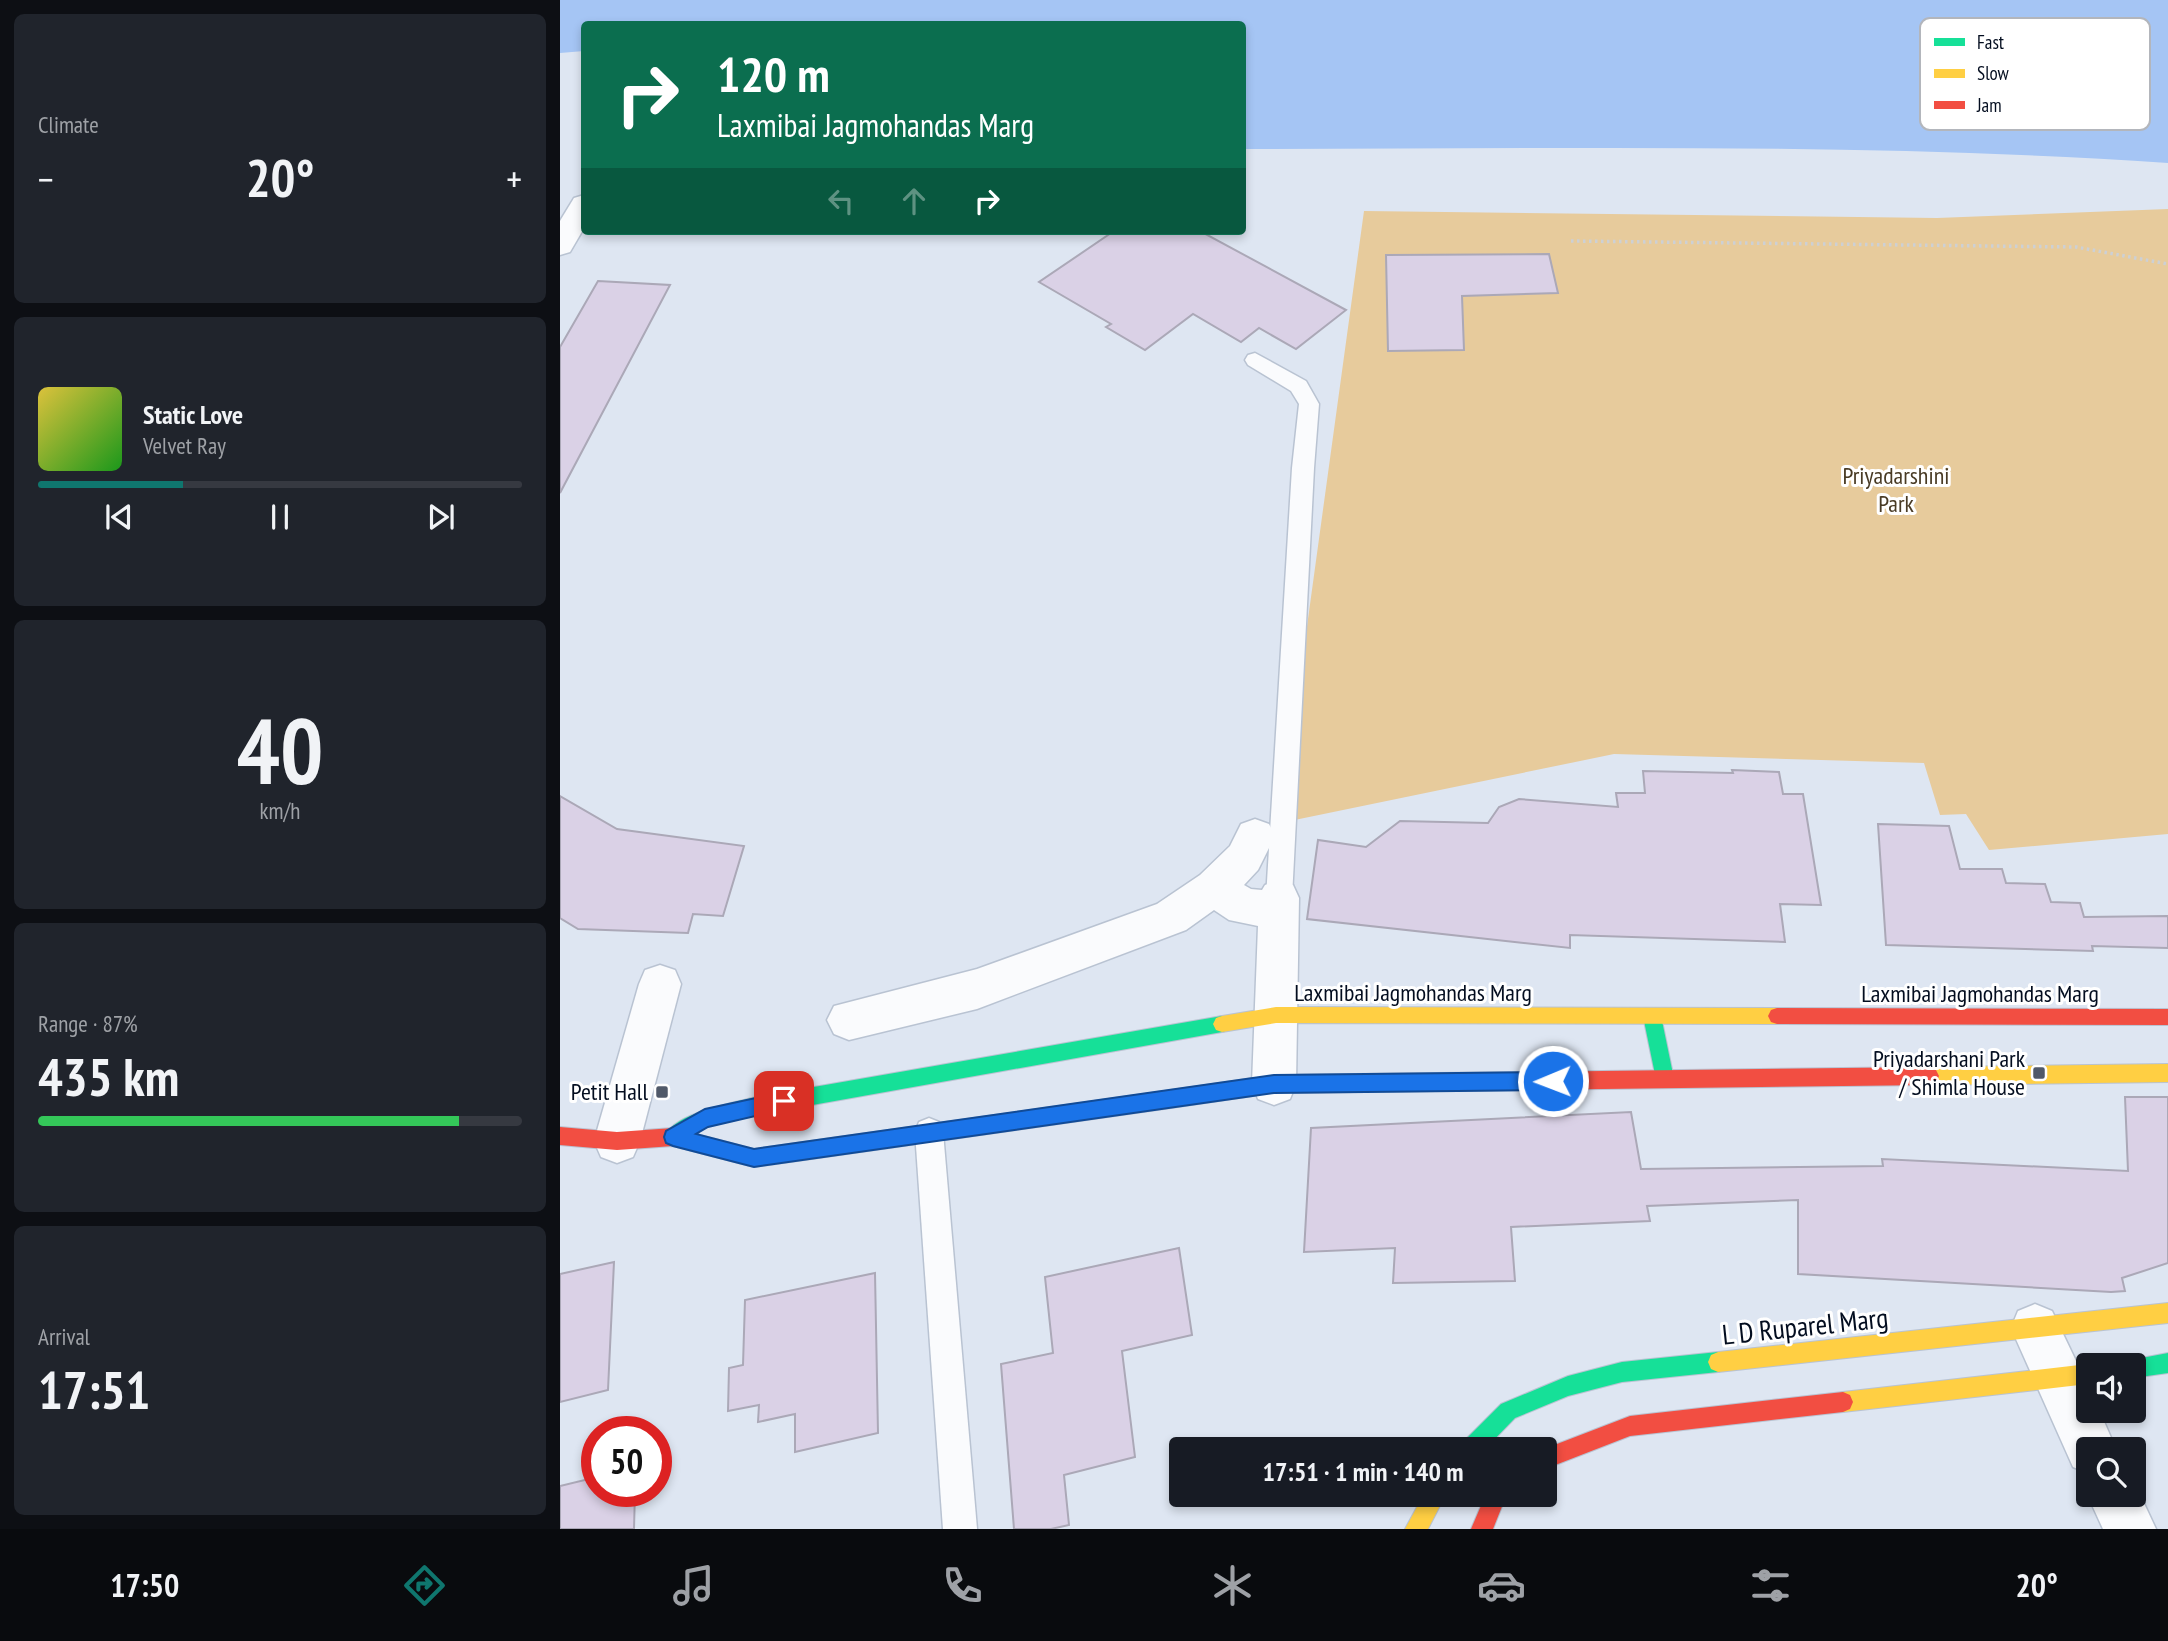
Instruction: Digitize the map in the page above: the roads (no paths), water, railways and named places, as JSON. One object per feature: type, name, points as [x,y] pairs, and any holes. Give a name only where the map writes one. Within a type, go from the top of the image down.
[{"type":"main road","name":"Laxmibai Jagmohandas Marg","points":[[560,1136],[600,1148],[673,1137],[705,1118],[756,1106],[1276,1015],[2168,1017]]},
{"type":"main road","points":[[1652,1016],[1665,1080]]},
{"type":"main road","name":"Laxmibai Jagmohandas Marg","points":[[673,1137],[754,1158],[1274,1084],[2168,1073]]},
{"type":"main road","name":"L D Ruparel Marg","points":[[1481,1437],[1508,1411],[1568,1386],[1622,1372],[2168,1314]]},
{"type":"main road","points":[[2146,1366],[2168,1363]]},
{"type":"main road","points":[[1557,1454],[1630,1426],[2073,1376]]},
{"type":"main road","points":[[1416,1529],[1429,1507]]},
{"type":"main road","points":[[1482,1529],[1491,1507]]},
{"type":"street","points":[[560,246],[581,209]]},
{"type":"street","points":[[849,1020],[977,989],[1171,917],[1214,888],[1244,858],[1255,835]]},
{"type":"street","points":[[1214,888],[1244,907],[1279,904],[1274,1084]]},
{"type":"street","points":[[600,1148],[660,984]]},
{"type":"street","points":[[2035,1328],[2073,1376],[2088,1437]]},
{"type":"street","points":[[2119,1507],[2130,1529]]},
{"type":"lane","points":[[1255,360],[1299,386],[1310,404],[1302,482],[1279,904]]},
{"type":"lane","points":[[929,1132],[960,1529]]},
{"type":"water","points":[[560,0],[2168,0],[2168,163],[2052,156],[1821,149],[1246,149],[1246,21],[581,21],[581,51],[560,53]]},
{"type":"place","name":"Priyadarshani Park / Shimla House","points":[[2039,1073]]},
{"type":"place","name":"Petit Hall","points":[[662,1092]]},
{"type":"park label","name":"Priyadarshini Park","points":[[1896,490]]}]
